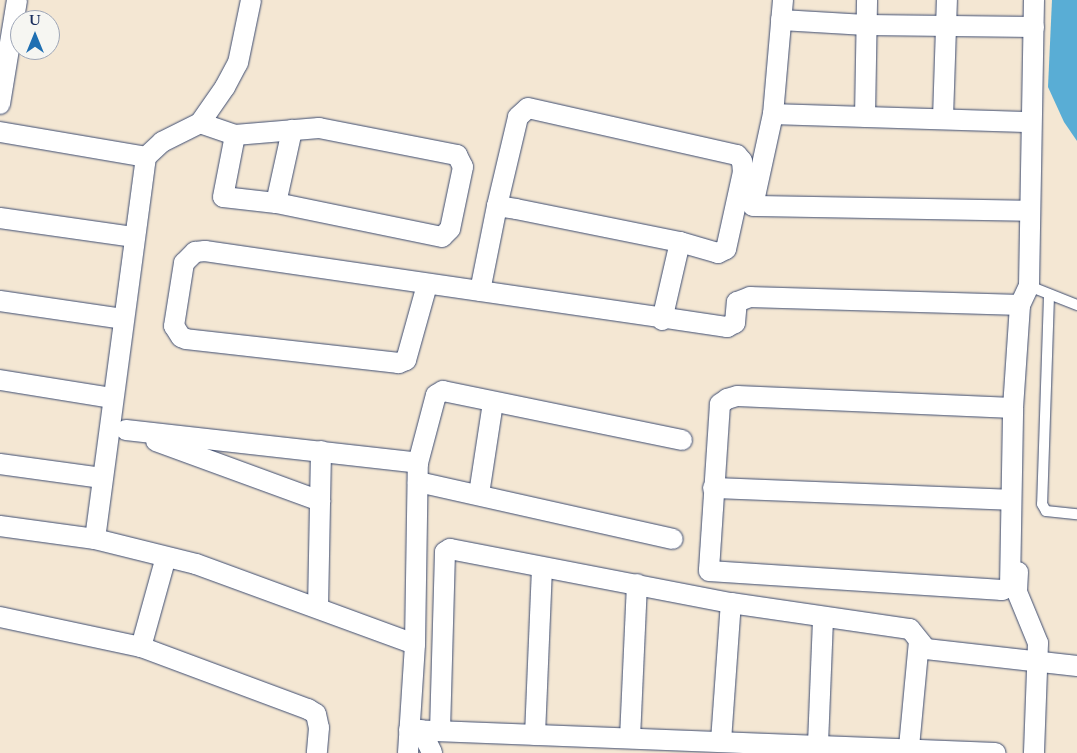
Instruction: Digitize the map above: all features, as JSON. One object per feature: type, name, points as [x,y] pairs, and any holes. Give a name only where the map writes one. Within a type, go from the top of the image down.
[{"type":"street","points":[[0,104],[17,0]]},
{"type":"street","points":[[95,539],[102,478],[118,428],[113,398],[133,237],[146,157],[162,142],[200,122],[238,63],[251,0]]},
{"type":"street","points":[[783,0],[773,114],[753,206],[1030,211]]},
{"type":"street","points":[[865,117],[867,0]]},
{"type":"street","points":[[943,118],[947,0]]},
{"type":"street","points":[[1013,408],[732,397],[720,404],[708,567],[713,572],[1002,590],[1010,587],[1013,408],[1020,328],[1020,305],[1029,286],[1034,0]]},
{"type":"street","points":[[781,20],[866,25],[1034,27]]},
{"type":"street","points":[[480,291],[497,206],[518,117],[528,108],[737,155],[742,161],[743,172],[726,249],[718,253],[680,242],[497,206]]},
{"type":"street","points":[[773,114],[1031,122]]},
{"type":"street","points":[[200,122],[235,135],[319,128],[457,155],[463,168],[450,229],[442,237],[276,203],[223,197],[235,135]]},
{"type":"street","points":[[276,203],[292,130]]},
{"type":"street","points":[[0,132],[146,157]]},
{"type":"street","points":[[0,218],[133,237]]},
{"type":"street","points":[[662,320],[680,242]]},
{"type":"street","points":[[427,285],[406,360],[399,363],[186,339],[181,337],[174,326],[184,263],[196,252],[205,250],[662,320],[727,327],[735,324],[737,302],[750,297],[1020,305]]},
{"type":"street","points":[[0,301],[123,319]]},
{"type":"street","points":[[1020,328],[1026,358],[1017,592],[1038,643],[1039,661],[1034,753]]},
{"type":"street","points":[[0,380],[113,398]]},
{"type":"street","points":[[432,753],[423,731],[415,644],[418,472],[436,395],[443,391],[493,403],[682,440]]},
{"type":"street","points":[[479,494],[493,403]]},
{"type":"street","points":[[118,428],[321,451],[418,472],[479,494],[673,539]]},
{"type":"street","points":[[118,428],[320,501]]},
{"type":"street","points":[[318,608],[321,451]]},
{"type":"street","points":[[0,464],[102,478]]},
{"type":"street","points":[[713,488],[1011,500]]},
{"type":"street","points":[[0,526],[95,539],[196,564],[415,644]]},
{"type":"street","points":[[408,753],[423,731],[445,552],[450,549],[731,603],[910,629],[926,649],[1077,666]]},
{"type":"street","points":[[141,647],[166,557]]},
{"type":"street","points":[[535,735],[542,568]]},
{"type":"street","points":[[630,738],[637,584]]},
{"type":"street","points":[[721,741],[731,603]]},
{"type":"street","points":[[0,617],[141,647],[308,709],[316,714],[319,728],[317,753]]},
{"type":"street","points":[[818,744],[823,617]]},
{"type":"street","points":[[909,748],[919,642]]},
{"type":"street","points":[[423,731],[818,744],[888,750],[909,748],[985,753]]},
{"type":"lane","points":[[1029,286],[1049,296],[1077,305]]},
{"type":"lane","points":[[1049,296],[1042,504],[1046,511],[1077,514]]},
{"type":"water","points":[[1052,0],[1077,0],[1077,141],[1064,122],[1048,87]]}]
